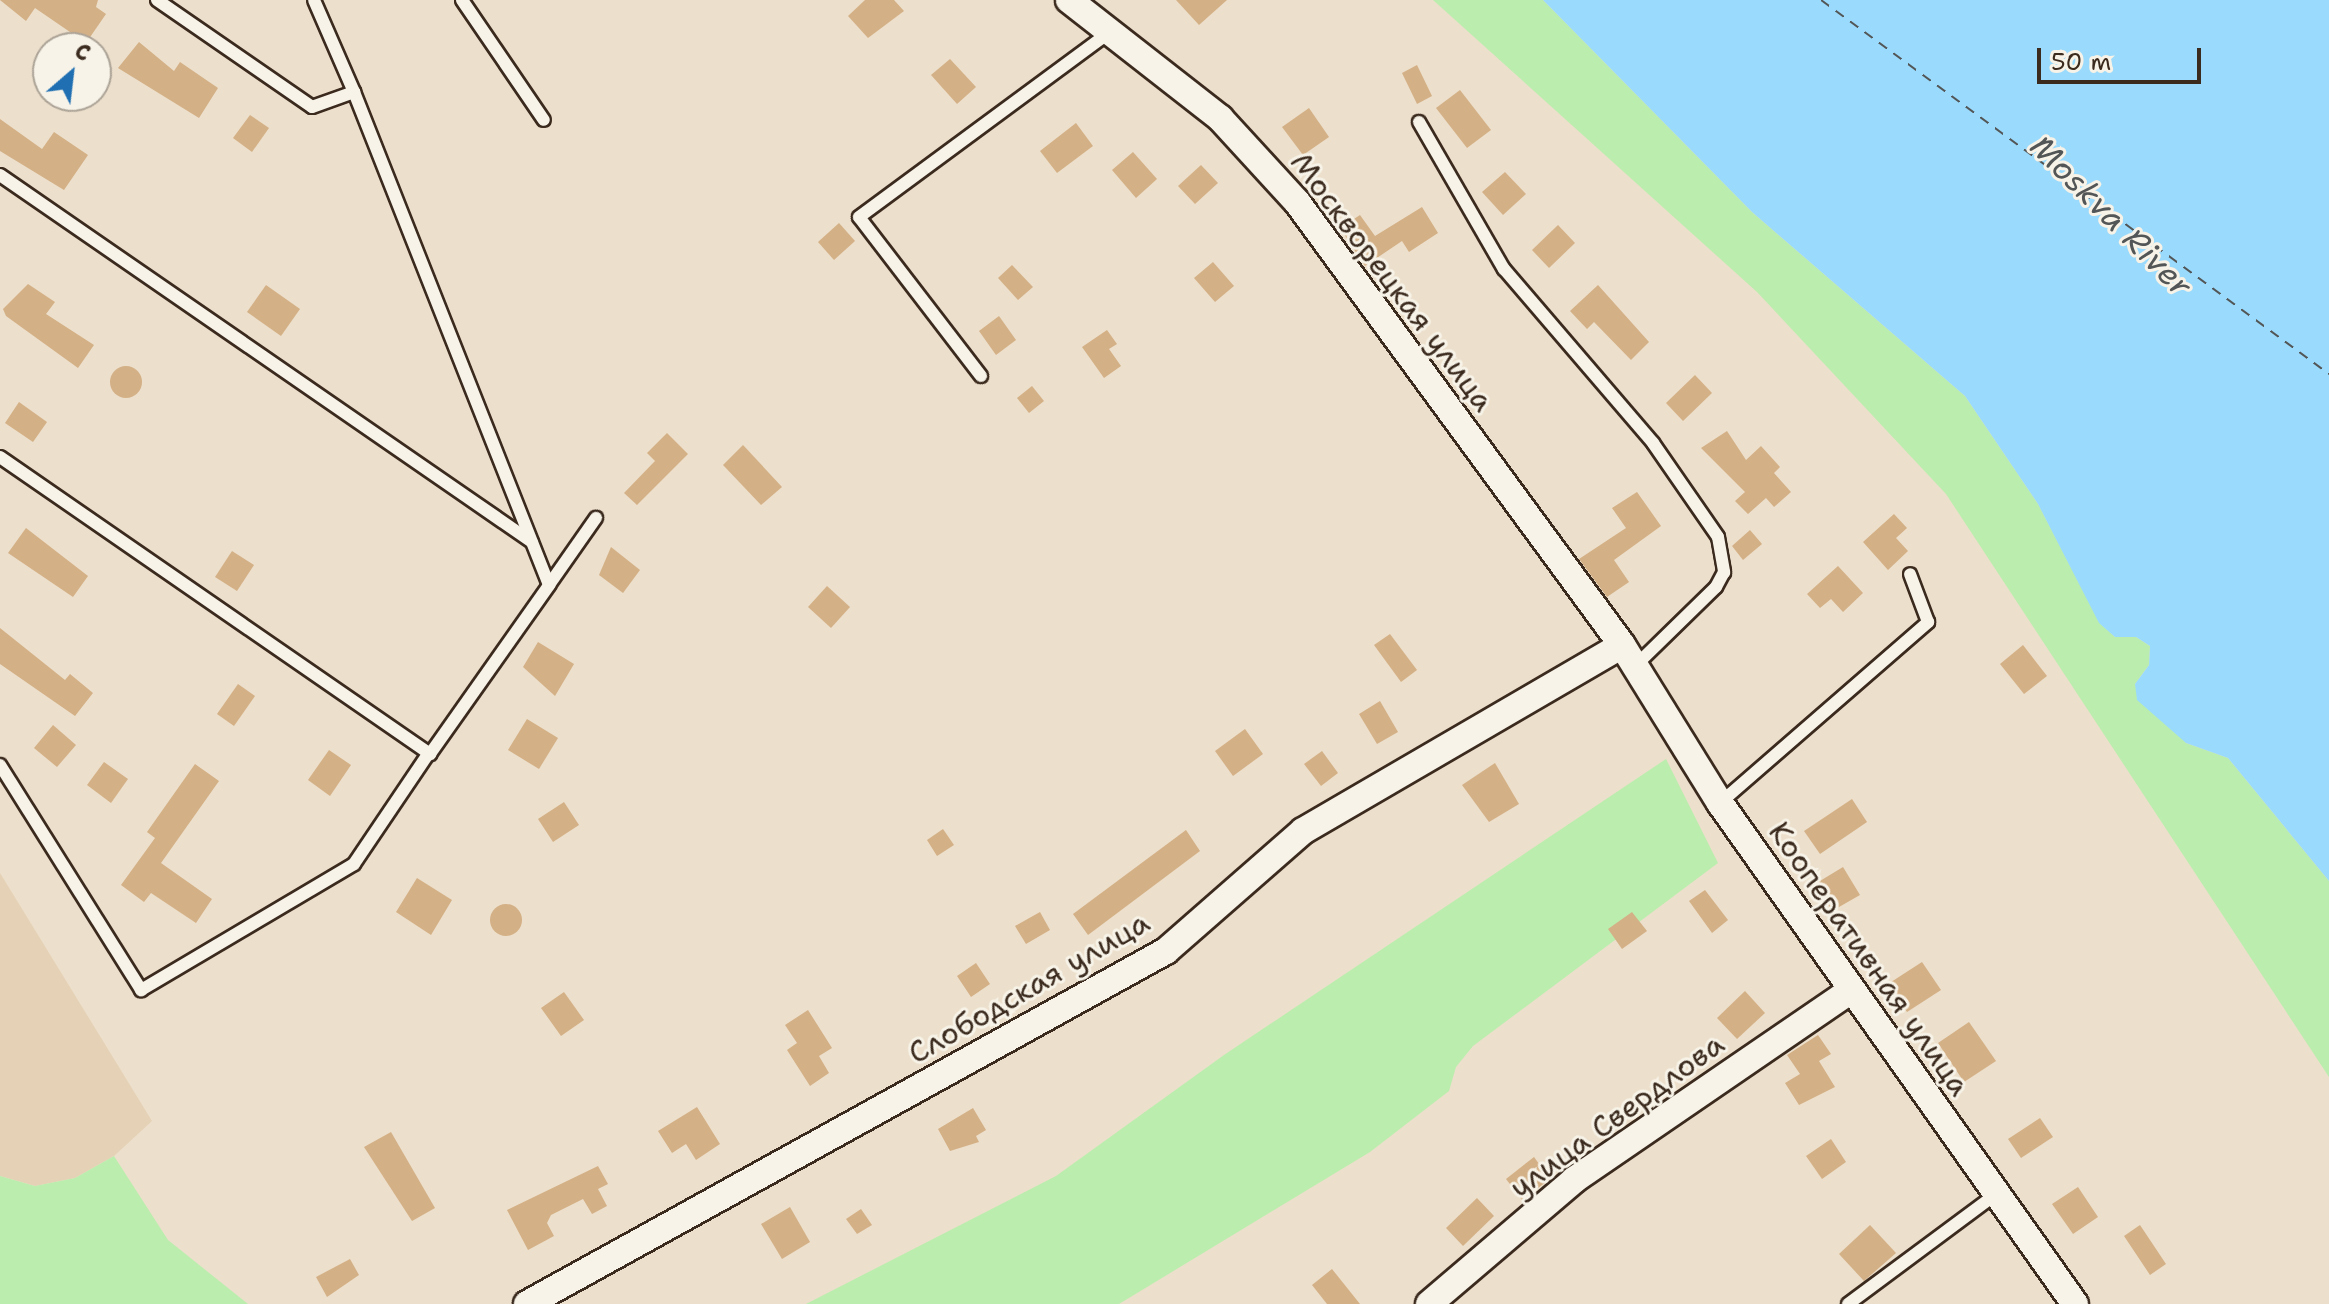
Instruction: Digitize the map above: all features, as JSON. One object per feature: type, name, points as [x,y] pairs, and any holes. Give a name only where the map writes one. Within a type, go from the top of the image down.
[{"type":"street","name":"Москворецкая улица","points":[[1069,0],[1220,118],[1297,202],[1629,655]]},
{"type":"street","name":"Кооперативная улица","points":[[1629,655],[1720,803],[1850,991],[2075,1304]]},
{"type":"street","name":"Слободская улица","points":[[527,1304],[1166,951],[1303,831],[1629,655]]},
{"type":"street","name":"улица Свердлова","points":[[1429,1304],[1574,1180],[1850,991]]},
{"type":"lane","points":[[157,0],[312,107],[354,92]]},
{"type":"lane","points":[[314,0],[354,92],[549,585]]},
{"type":"lane","points":[[462,0],[544,120]]},
{"type":"lane","points":[[981,376],[859,217],[1111,31]]},
{"type":"lane","points":[[1419,122],[1504,269],[1653,443],[1718,537],[1724,572],[1716,587],[1629,655]]},
{"type":"lane","points":[[0,175],[532,542]]},
{"type":"lane","points":[[0,457],[429,753]]},
{"type":"lane","points":[[0,765],[141,990],[354,864],[596,518]]},
{"type":"lane","points":[[1720,803],[1928,622],[1910,574]]},
{"type":"lane","points":[[1848,1304],[1996,1194]]},
{"type":"shaded area","points":[[0,873],[152,1121],[114,1156],[75,1178],[35,1186],[0,1176]]},
{"type":"green space","points":[[1433,0],[1543,0],[1752,212],[1965,396],[2038,504],[2100,623],[2115,637],[2136,637],[2150,646],[2149,665],[2135,684],[2186,743],[2228,758],[2329,881],[2329,1077],[1946,494],[1757,292]]},
{"type":"green space","points":[[1666,759],[1718,863],[1473,1046],[1456,1067],[1449,1091],[1370,1152],[1119,1304],[806,1304],[1056,1176],[1224,1055]]},
{"type":"green space","points":[[114,1156],[168,1240],[248,1304],[0,1304],[0,1176],[35,1186],[75,1178]]},
{"type":"water","name":"Moskva River","points":[[1543,0],[2329,0],[2329,881],[2228,758],[2186,743],[2137,700],[2135,684],[2149,665],[2150,646],[2136,637],[2115,637],[2099,623],[2038,504],[1965,396],[1752,212]]},
{"type":"building","points":[[0,0],[98,0],[96,7],[106,14],[94,32],[70,32],[35,8],[26,21]]},
{"type":"building","points":[[865,0],[894,0],[904,11],[868,38],[848,16]]},
{"type":"building","points":[[1176,0],[1227,0],[1199,25]]},
{"type":"building","points":[[139,42],[174,71],[180,62],[218,88],[199,118],[118,68]]},
{"type":"building","points":[[950,59],[976,87],[957,104],[931,75]]},
{"type":"building","points":[[1417,65],[1432,96],[1417,104],[1402,73]]},
{"type":"building","points":[[1460,90],[1491,130],[1467,148],[1436,108]]},
{"type":"building","points":[[1309,108],[1329,137],[1303,155],[1282,127]]},
{"type":"building","points":[[250,115],[269,128],[252,152],[233,138]]},
{"type":"building","points":[[0,119],[42,149],[54,132],[88,155],[64,190],[0,151]]},
{"type":"building","points":[[1076,123],[1093,146],[1057,173],[1040,151]]},
{"type":"building","points":[[1133,152],[1157,179],[1136,198],[1112,170]]},
{"type":"building","points":[[1201,165],[1218,183],[1195,204],[1178,186]]},
{"type":"building","points":[[1505,172],[1526,194],[1503,215],[1482,192]]},
{"type":"building","points":[[1422,207],[1438,233],[1409,252],[1402,241],[1365,266],[1340,228],[1360,215],[1375,236]]},
{"type":"building","points":[[839,223],[855,241],[834,260],[818,242]]},
{"type":"building","points":[[1558,225],[1575,243],[1549,268],[1532,250]]},
{"type":"building","points":[[1213,262],[1234,286],[1215,302],[1194,278]]},
{"type":"building","points":[[1012,265],[1033,287],[1018,300],[998,278]]},
{"type":"building","points":[[28,284],[55,302],[46,314],[94,345],[78,368],[6,316],[3,309]]},
{"type":"building","points":[[266,285],[300,309],[281,336],[247,312]]},
{"type":"building","points":[[1598,285],[1649,342],[1631,360],[1594,322],[1587,329],[1570,311]]},
{"type":"building","points":[[999,316],[1016,340],[996,355],[979,331]]},
{"type":"building","points":[[1107,330],[1117,344],[1109,349],[1121,366],[1104,378],[1082,347]]},
{"type":"building","points":[[126,366],[138,370],[142,382],[138,394],[126,398],[114,394],[110,382],[114,370]]},
{"type":"building","points":[[1695,375],[1712,393],[1683,421],[1666,403]]},
{"type":"building","points":[[1032,386],[1044,401],[1029,413],[1017,398]]},
{"type":"building","points":[[19,402],[47,422],[33,442],[5,423]]},
{"type":"building","points":[[1727,431],[1746,460],[1761,446],[1780,467],[1774,473],[1791,492],[1774,507],[1766,498],[1748,514],[1735,501],[1745,492],[1701,448]]},
{"type":"building","points":[[667,433],[688,454],[637,505],[624,493],[655,461],[647,453]]},
{"type":"building","points":[[743,445],[782,487],[761,505],[723,465]]},
{"type":"building","points":[[1637,492],[1661,526],[1614,560],[1629,582],[1607,597],[1579,559],[1626,528],[1612,508]]},
{"type":"building","points":[[1894,514],[1907,528],[1896,538],[1908,551],[1888,570],[1863,542]]},
{"type":"building","points":[[26,528],[88,576],[73,597],[8,553]]},
{"type":"building","points":[[1750,530],[1762,544],[1743,560],[1732,546]]},
{"type":"building","points":[[611,547],[640,570],[623,593],[599,575]]},
{"type":"building","points":[[232,551],[254,565],[237,591],[215,577]]},
{"type":"building","points":[[1838,566],[1863,593],[1843,612],[1831,599],[1820,608],[1807,594]]},
{"type":"building","points":[[827,586],[850,607],[831,628],[808,607]]},
{"type":"building","points":[[0,628],[65,680],[70,674],[93,693],[75,716],[0,664]]},
{"type":"building","points":[[1390,634],[1417,670],[1401,682],[1374,645]]},
{"type":"building","points":[[538,642],[574,664],[555,696],[523,667]]},
{"type":"building","points":[[2023,645],[2047,676],[2024,694],[2000,664]]},
{"type":"building","points":[[238,684],[255,696],[234,726],[217,714]]},
{"type":"building","points":[[1380,701],[1398,732],[1377,744],[1359,714]]},
{"type":"building","points":[[527,719],[558,738],[539,769],[508,750]]},
{"type":"building","points":[[53,725],[76,745],[57,767],[34,748]]},
{"type":"building","points":[[1245,729],[1263,754],[1233,776],[1215,751]]},
{"type":"building","points":[[329,750],[351,765],[330,796],[308,780]]},
{"type":"building","points":[[1322,751],[1338,773],[1321,786],[1304,764]]},
{"type":"building","points":[[104,762],[128,779],[111,803],[87,785]]},
{"type":"building","points":[[1495,763],[1519,804],[1489,822],[1462,785]]},
{"type":"building","points":[[195,764],[219,781],[161,863],[212,899],[196,923],[151,893],[144,902],[121,885],[155,838],[147,832]]},
{"type":"building","points":[[1852,799],[1867,822],[1820,854],[1804,831]]},
{"type":"building","points":[[564,802],[579,825],[553,842],[538,819]]},
{"type":"building","points":[[943,829],[954,845],[937,856],[927,840]]},
{"type":"building","points":[[1186,830],[1200,851],[1088,935],[1073,914]]},
{"type":"building","points":[[1843,867],[1860,895],[1832,911],[1815,884]]},
{"type":"building","points":[[417,878],[452,900],[431,935],[396,912]]},
{"type":"building","points":[[1705,890],[1728,920],[1712,933],[1689,901]]},
{"type":"building","points":[[506,904],[517,909],[522,920],[517,931],[506,936],[495,931],[490,920],[495,909]]},
{"type":"building","points":[[1040,912],[1050,930],[1026,944],[1015,926]]},
{"type":"building","points":[[1632,912],[1647,931],[1622,949],[1608,929]]},
{"type":"building","points":[[1922,962],[1941,990],[1907,1012],[1888,984]]},
{"type":"building","points":[[976,963],[990,984],[971,997],[957,976]]},
{"type":"building","points":[[1745,991],[1765,1013],[1737,1039],[1717,1018]]},
{"type":"building","points":[[564,992],[584,1020],[561,1036],[541,1008]]},
{"type":"building","points":[[808,1010],[832,1048],[819,1056],[829,1073],[810,1086],[787,1050],[797,1043],[785,1025]]},
{"type":"building","points":[[1969,1022],[1996,1061],[1964,1082],[1938,1043]]},
{"type":"building","points":[[1818,1035],[1831,1054],[1819,1061],[1835,1087],[1799,1105],[1785,1083],[1800,1074],[1787,1055]]},
{"type":"building","points":[[697,1107],[720,1144],[696,1160],[686,1144],[672,1153],[658,1131]]},
{"type":"building","points":[[973,1108],[986,1130],[976,1136],[979,1142],[950,1151],[938,1129]]},
{"type":"building","points":[[2040,1118],[2053,1137],[2021,1158],[2008,1139]]},
{"type":"building","points":[[391,1132],[435,1208],[412,1221],[364,1147]]},
{"type":"building","points":[[1831,1139],[1846,1162],[1822,1179],[1806,1156]]},
{"type":"building","points":[[1534,1157],[1550,1179],[1522,1200],[1506,1179]]},
{"type":"building","points":[[598,1166],[608,1184],[598,1189],[607,1206],[592,1214],[583,1199],[551,1215],[547,1223],[554,1236],[528,1250],[507,1210]]},
{"type":"building","points":[[2078,1187],[2098,1217],[2073,1234],[2052,1204]]},
{"type":"building","points":[[1477,1198],[1494,1216],[1463,1246],[1446,1228]]},
{"type":"building","points":[[790,1207],[810,1242],[782,1259],[761,1224]]},
{"type":"building","points":[[861,1209],[872,1225],[857,1234],[846,1219]]},
{"type":"building","points":[[1870,1225],[1896,1253],[1864,1281],[1839,1254]]},
{"type":"building","points":[[2140,1225],[2166,1264],[2150,1275],[2124,1236]]},
{"type":"building","points":[[350,1259],[359,1275],[327,1297],[316,1277]]},
{"type":"building","points":[[1332,1269],[1360,1304],[1327,1304],[1312,1285]]},
{"type":"ferry route","points":[[1821,0],[2329,374]]}]
